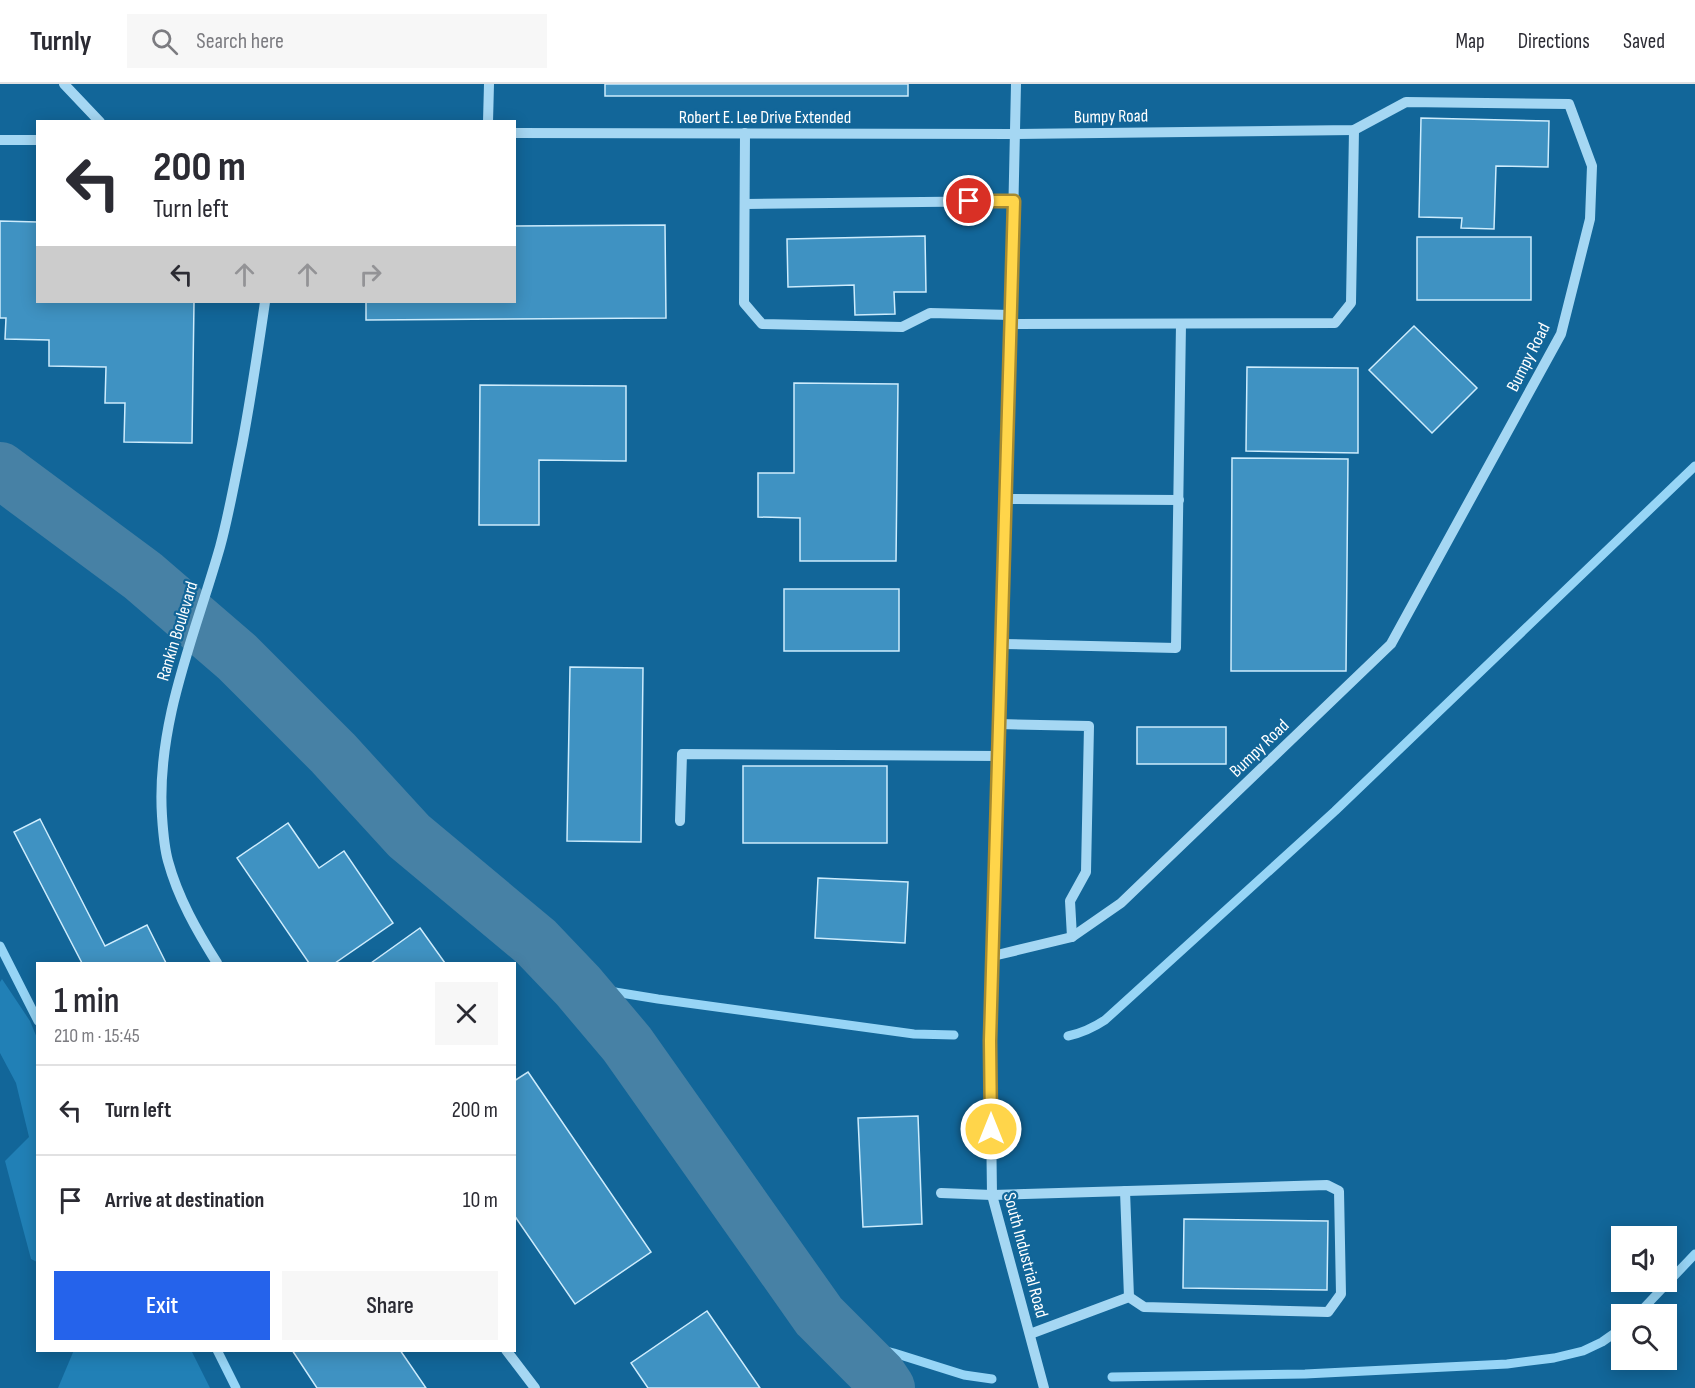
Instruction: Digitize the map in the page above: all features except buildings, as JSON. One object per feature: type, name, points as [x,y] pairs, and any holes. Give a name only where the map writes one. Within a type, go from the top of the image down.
[{"type":"street","points":[[64,84],[98,120]]},
{"type":"street","points":[[488,120],[489,84]]},
{"type":"street","name":"South Industrial Road","points":[[1016,84],[990,1041],[992,1195],[1044,1388]]},
{"type":"street","name":"Bumpy Road","points":[[993,956],[1072,937],[1121,903],[1391,644],[1561,333],[1590,219],[1592,166],[1569,104],[1406,102],[1354,130],[1016,134]]},
{"type":"street","points":[[745,133],[744,303],[762,324],[902,327],[930,313],[1011,320],[1181,324],[1335,323],[1351,303],[1354,130]]},
{"type":"street","name":"Robert E. Lee Drive Extended","points":[[516,133],[1016,134]]},
{"type":"street","points":[[0,140],[36,140]]},
{"type":"street","points":[[745,204],[1014,201]]},
{"type":"street","name":"Rankin Boulevard","points":[[216,962],[190,916],[167,860],[161,782],[163,760],[178,685],[220,546],[234,487],[265,303]]},
{"type":"street","points":[[1002,644],[1176,648],[1181,324]]},
{"type":"street","points":[[1006,499],[1179,500]]},
{"type":"street","points":[[999,724],[1089,726],[1086,872],[1070,901],[1072,937]]},
{"type":"street","points":[[680,821],[682,754],[998,756]]},
{"type":"street","points":[[941,1193],[992,1195],[1327,1185],[1339,1191],[1341,1294],[1328,1312],[1144,1307],[1129,1297]]},
{"type":"street","points":[[1125,1191],[1129,1297]]},
{"type":"street","points":[[1030,1334],[1129,1297]]},
{"type":"street","points":[[508,1352],[536,1388]]},
{"type":"shaded area","points":[[2,979],[30,1021],[36,1036],[36,1262],[31,1259],[5,1161],[29,1137],[16,1083],[0,1053],[0,982]]},
{"type":"shaded area","points":[[73,1352],[192,1352],[210,1388],[58,1388]]},
{"type":"waterway","points":[[1068,1036],[1087,1030],[1105,1020],[1335,811],[1695,466]]},
{"type":"waterway","points":[[0,470],[143,576],[237,657],[333,753],[409,836],[536,942],[578,986],[627,1044],[819,1316],[879,1376],[887,1388]]},
{"type":"waterway","points":[[0,946],[36,1017]]},
{"type":"waterway","points":[[578,986],[914,1034],[954,1035]]},
{"type":"waterway","points":[[1648,1304],[1695,1254]]},
{"type":"waterway","points":[[1112,1377],[1305,1374],[1507,1364],[1554,1358],[1583,1351],[1611,1336]]},
{"type":"waterway","points":[[844,1340],[964,1375],[992,1379]]},
{"type":"waterway","points":[[218,1352],[236,1388]]},
{"type":"route","points":[[969,201],[1014,201],[990,1041],[991,1129]]}]
